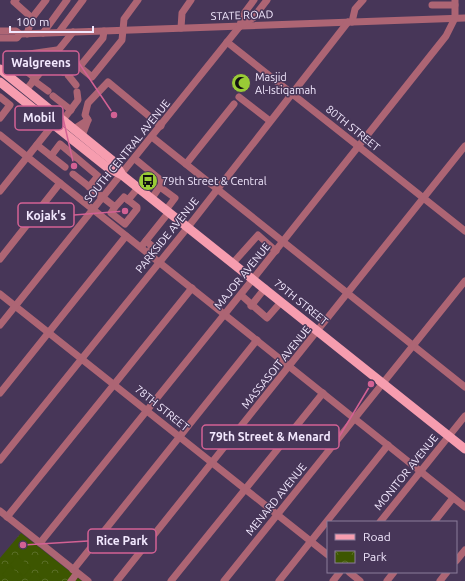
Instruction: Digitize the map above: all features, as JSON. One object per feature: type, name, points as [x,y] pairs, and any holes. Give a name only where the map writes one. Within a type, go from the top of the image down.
[{"type":"main road","name":"79TH STREET","points":[[0,69],[26,90],[58,121],[72,139],[108,168],[122,175],[152,198],[465,449]]},
{"type":"main road","name":"79TH STREET","points":[[0,82],[12,92],[58,121],[74,129],[113,161],[122,175]]},
{"type":"street","points":[[16,0],[14,2],[32,18]]},
{"type":"street","points":[[24,34],[32,18],[45,0]]},
{"type":"street","points":[[44,33],[68,0]]},
{"type":"street","points":[[59,32],[83,0]]},
{"type":"street","points":[[104,31],[103,38],[81,65],[81,68],[92,77],[122,40],[124,19],[138,0]]},
{"type":"street","points":[[181,28],[182,13],[191,0]]},
{"type":"street","name":"SOUTH CENTRAL AVENUE","points":[[240,26],[242,16],[254,0]]},
{"type":"street","name":"SOUTH CENTRAL AVENUE","points":[[0,325],[104,198],[240,26],[253,18],[268,0]]},
{"type":"street","name":"PARKSIDE AVENUE","points":[[0,460],[188,227],[292,93],[350,22],[355,9],[363,0]]},
{"type":"street","points":[[432,5],[455,2],[455,18]]},
{"type":"street","name":"MAJOR AVENUE","points":[[40,543],[225,315],[446,36],[455,18]]},
{"type":"street","name":"STATE ROAD","points":[[0,31],[16,30],[24,34],[465,18]]},
{"type":"street","points":[[26,90],[73,32]]},
{"type":"street","name":"STATE ROAD","points":[[0,38],[18,38],[24,34]]},
{"type":"street","name":"80TH STREET","points":[[228,42],[465,231]]},
{"type":"street","points":[[57,50],[8,56],[50,94],[71,110]]},
{"type":"street","points":[[0,191],[37,145],[58,121],[71,110],[78,100],[77,89],[66,73],[49,60]]},
{"type":"street","points":[[88,120],[85,115],[88,103],[108,82],[161,126]]},
{"type":"street","points":[[0,118],[10,105],[2,99],[12,92]]},
{"type":"street","points":[[239,97],[270,121]]},
{"type":"street","points":[[186,164],[234,104]]},
{"type":"street","points":[[74,129],[88,120]]},
{"type":"street","points":[[82,136],[88,120]]},
{"type":"street","points":[[0,135],[465,507]]},
{"type":"street","points":[[152,137],[465,387]]},
{"type":"street","points":[[64,148],[72,139]]},
{"type":"street","points":[[51,156],[60,144],[98,176],[89,187]]},
{"type":"street","points":[[37,145],[65,167]]},
{"type":"street","name":"MASSASOIT AVENUE","points":[[117,581],[465,146]]},
{"type":"street","points":[[135,159],[163,182],[152,198]]},
{"type":"street","points":[[73,174],[115,207]]},
{"type":"street","points":[[0,259],[60,183]]},
{"type":"street","points":[[141,247],[168,211],[175,198],[160,187]]},
{"type":"street","points":[[128,200],[138,188]]},
{"type":"street","points":[[124,197],[137,207],[137,209],[125,224],[111,213],[115,207],[124,197]]},
{"type":"street","points":[[233,264],[258,235],[276,250]]},
{"type":"street","points":[[0,393],[126,236]]},
{"type":"street","points":[[146,241],[152,246],[149,253]]},
{"type":"street","name":"MENARD AVENUE","points":[[224,581],[465,281]]},
{"type":"street","points":[[7,517],[192,288]]},
{"type":"street","points":[[252,306],[265,288]]},
{"type":"street","name":"78TH STREET","points":[[0,294],[148,410],[327,555]]},
{"type":"street","points":[[241,295],[267,318],[281,302]]},
{"type":"street","points":[[71,581],[75,571],[257,340]]},
{"type":"street","points":[[172,581],[323,393]]},
{"type":"street","name":"MONITOR AVENUE","points":[[381,521],[465,416]]},
{"type":"street","points":[[328,521],[388,445]]},
{"type":"street","points":[[435,521],[453,498]]},
{"type":"street","points":[[0,511],[88,581]]},
{"type":"street","points":[[279,581],[327,522]]},
{"type":"street","points":[[457,560],[465,550]]},
{"type":"street","points":[[333,581],[339,573]]},
{"type":"street","points":[[350,573],[360,581]]},
{"type":"street","points":[[387,581],[393,573]]},
{"type":"street","points":[[440,581],[446,573]]},
{"type":"green space","points":[[21,533],[82,581],[0,581],[0,558]]},
{"type":"green space","points":[[17,556],[31,567],[24,576],[10,565]]},
{"type":"green space","points":[[9,566],[23,577],[20,581],[9,581],[2,575]]},
{"type":"green space","points":[[34,573],[41,578],[39,581],[27,581]]},
{"type":"place","name":"Masjid Al-Istiqamah","points":[[241,83]]},
{"type":"place","name":"Walgreens","points":[[114,115]]},
{"type":"place","name":"Mobil","points":[[74,166]]},
{"type":"place","name":"79th Street & Central","points":[[148,181]]},
{"type":"place","name":"Kojak's","points":[[125,211]]},
{"type":"place","name":"79th Street & Menard","points":[[371,384]]},
{"type":"place","name":"Rice Park","points":[[23,545]]}]
